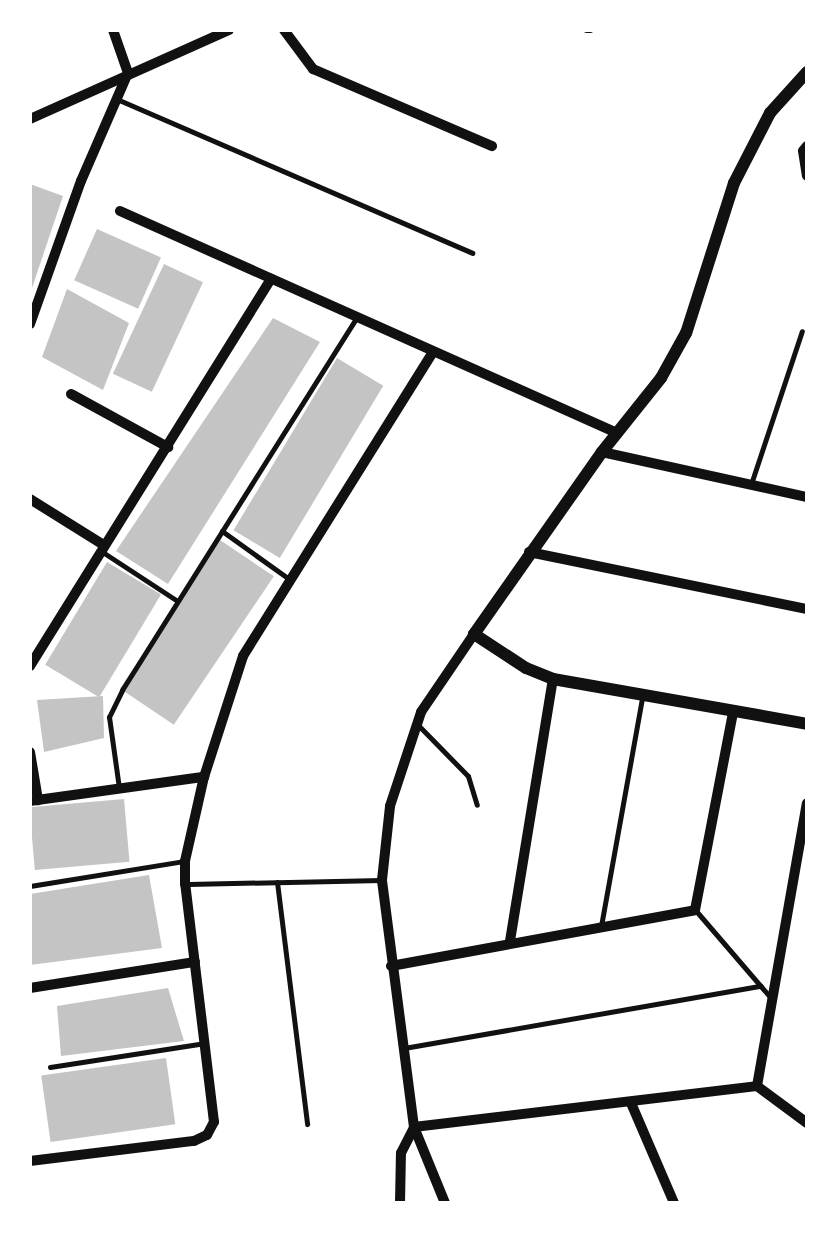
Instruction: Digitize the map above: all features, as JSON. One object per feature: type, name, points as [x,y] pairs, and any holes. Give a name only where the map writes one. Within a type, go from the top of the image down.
[{"type":"street","points":[[30,324],[81,181],[128,73],[113,30]]},
{"type":"street","points":[[30,119],[229,30]]},
{"type":"street","points":[[284,30],[314,69],[492,146]]},
{"type":"street","points":[[445,1203],[414,1127],[401,1049],[382,880],[390,806],[417,724],[530,552],[661,378],[686,333],[734,183],[770,113],[807,72]]},
{"type":"street","points":[[807,146],[803,150],[807,176]]},
{"type":"street","points":[[120,211],[617,433]]},
{"type":"street","points":[[30,666],[271,279]]},
{"type":"street","points":[[30,1161],[194,1142],[207,1135],[214,1122],[185,884],[185,861],[204,777],[244,656],[432,352]]},
{"type":"street","points":[[70,394],[168,447]]},
{"type":"street","points":[[602,452],[807,497]]},
{"type":"street","points":[[30,499],[101,547]]},
{"type":"street","points":[[530,552],[807,609]]},
{"type":"street","points":[[474,634],[526,668],[553,679],[807,724]]},
{"type":"street","points":[[510,940],[553,679]]},
{"type":"street","points":[[391,966],[510,940],[695,910],[733,712]]},
{"type":"street","points":[[30,752],[34,800],[204,777]]},
{"type":"street","points":[[757,1086],[807,803]]},
{"type":"street","points":[[30,988],[195,962]]},
{"type":"street","points":[[414,1127],[757,1086],[807,1123]]},
{"type":"street","points":[[632,1103],[674,1203]]},
{"type":"street","points":[[400,1203],[401,1153],[414,1127]]},
{"type":"lane","points":[[119,100],[472,253]]},
{"type":"lane","points":[[119,790],[109,717],[176,600],[357,317]]},
{"type":"lane","points":[[750,487],[802,331]]},
{"type":"lane","points":[[221,530],[289,579]]},
{"type":"lane","points":[[101,547],[176,600]]},
{"type":"lane","points":[[601,926],[642,695]]},
{"type":"lane","points":[[417,724],[437,739],[468,776],[476,805]]},
{"type":"lane","points":[[30,886],[185,861]]},
{"type":"lane","points":[[185,884],[382,880]]},
{"type":"lane","points":[[276,882],[307,1124]]},
{"type":"lane","points":[[695,910],[772,999]]},
{"type":"lane","points":[[401,1049],[761,986]]},
{"type":"lane","points":[[50,1067],[206,1042]]},
{"type":"building","points":[[30,184],[63,196],[31,291],[30,291]]},
{"type":"building","points":[[97,229],[161,257],[138,309],[74,280]]},
{"type":"building","points":[[164,264],[203,282],[152,392],[113,374]]},
{"type":"building","points":[[67,289],[129,323],[103,390],[42,357]]},
{"type":"building","points":[[273,318],[320,342],[168,584],[116,551]]},
{"type":"building","points":[[337,358],[383,386],[280,558],[233,530]]},
{"type":"building","points":[[220,540],[274,576],[174,725],[120,688]]},
{"type":"building","points":[[107,562],[161,594],[99,697],[45,665]]},
{"type":"building","points":[[103,696],[104,738],[44,752],[37,700]]},
{"type":"building","points":[[124,799],[129,862],[35,870],[30,807]]},
{"type":"building","points":[[149,875],[162,948],[30,965],[30,894]]},
{"type":"building","points":[[168,988],[184,1041],[61,1056],[57,1006]]},
{"type":"building","points":[[166,1058],[175,1124],[51,1142],[41,1076]]}]
